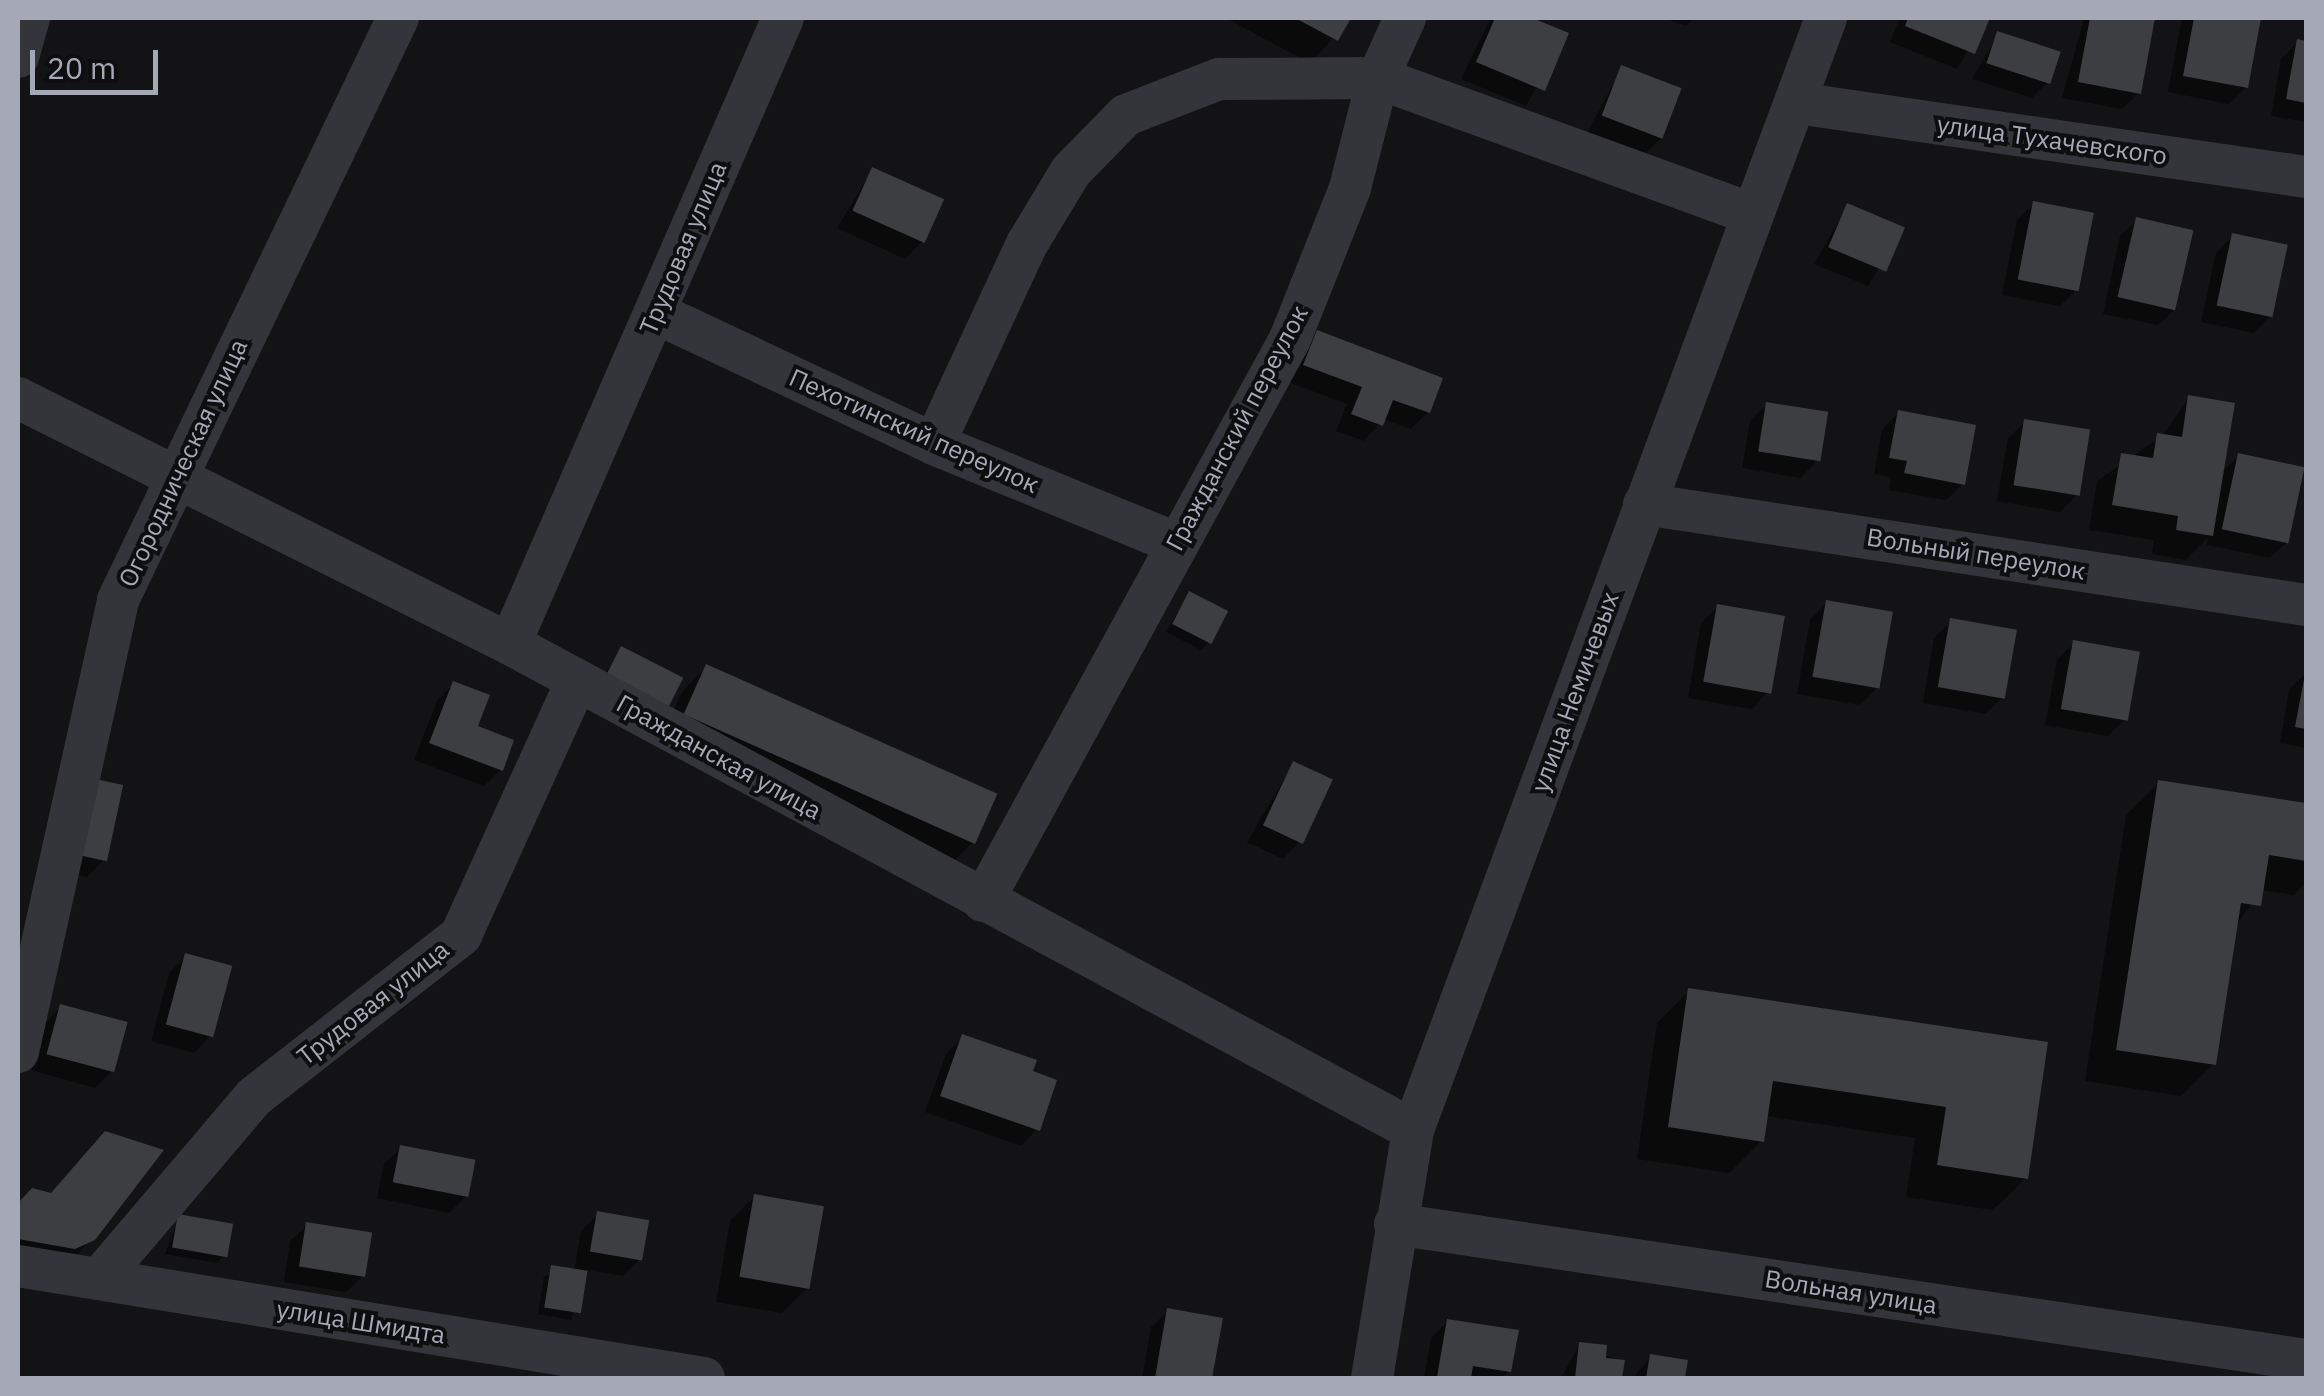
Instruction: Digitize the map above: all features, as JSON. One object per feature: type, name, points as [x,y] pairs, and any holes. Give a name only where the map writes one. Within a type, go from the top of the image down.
[{"type":"street","points":[[18,57],[29,18]]},
{"type":"street","name":"Огородническая улица","points":[[18,1052],[90,706],[118,600],[169,480],[398,18]]},
{"type":"street","name":"Трудовая улица","points":[[510,644],[784,18]]},
{"type":"street","name":"Гражданский переулок","points":[[983,901],[1290,338],[1350,188],[1378,78],[1405,18]]},
{"type":"street","name":"улица Немичевых","points":[[1372,1378],[1413,1130],[1826,18]]},
{"type":"street","points":[[934,444],[1027,244],[1071,170],[1126,115],[1219,79],[1378,78],[1751,214]]},
{"type":"street","name":"улица Тухачевского","points":[[1797,103],[2306,177]]},
{"type":"street","name":"Пехотинский переулок","points":[[656,313],[934,444],[1175,543]]},
{"type":"street","name":"Гражданская улица","points":[[18,398],[169,480],[510,644],[1413,1130]]},
{"type":"street","name":"Вольный переулок","points":[[1644,504],[2306,605]]},
{"type":"street","name":"Трудовая улица","points":[[99,1280],[254,1096],[461,935],[577,680]]},
{"type":"street","name":"Вольная улица","points":[[1395,1224],[2306,1360]]},
{"type":"street","name":"улица Шмидта","points":[[18,1266],[704,1378]]},
{"type":"building","points":[[1295,18],[1351,18],[1338,41]]},
{"type":"building","points":[[1495,18],[1532,18],[1569,33],[1545,91],[1476,62]]},
{"type":"building","points":[[1908,18],[1990,18],[1975,54],[1905,26]]},
{"type":"building","points":[[2090,18],[2155,18],[2141,94],[2078,82]]},
{"type":"building","points":[[2194,18],[2261,18],[2248,88],[2183,76]]},
{"type":"building","points":[[1997,31],[2061,52],[2050,84],[1986,63]]},
{"type":"building","points":[[2297,39],[2306,41],[2306,103],[2286,99]]},
{"type":"building","points":[[1621,65],[1682,88],[1662,139],[1602,115]]},
{"type":"building","points":[[872,167],[944,199],[925,243],[852,211]]},
{"type":"building","points":[[2033,201],[2094,213],[2079,291],[2018,280]]},
{"type":"building","points":[[1847,203],[1905,228],[1886,272],[1828,247]]},
{"type":"building","points":[[2136,217],[2193,230],[2175,310],[2118,297]]},
{"type":"building","points":[[2232,233],[2288,245],[2272,317],[2217,305]]},
{"type":"building","points":[[1317,330],[1443,378],[1430,413],[1393,400],[1383,426],[1351,414],[1362,387],[1303,365]]},
{"type":"building","points":[[2188,395],[2235,403],[2213,536],[2176,530],[2178,516],[2112,505],[2121,453],[2153,458],[2157,433],[2182,437]]},
{"type":"building","points":[[1766,402],[1828,412],[1820,461],[1758,451]]},
{"type":"building","points":[[1898,410],[1976,425],[1965,485],[1904,473],[1907,461],[1889,458]]},
{"type":"building","points":[[2024,419],[2090,429],[2080,496],[2014,485]]},
{"type":"building","points":[[2238,453],[2305,467],[2288,543],[2222,529]]},
{"type":"building","points":[[1189,591],[1228,611],[1211,644],[1172,624]]},
{"type":"building","points":[[1826,600],[1893,612],[1879,689],[1812,677]]},
{"type":"building","points":[[1717,604],[1785,616],[1771,694],[1703,682]]},
{"type":"building","points":[[1950,618],[2017,630],[2005,699],[1938,687]]},
{"type":"building","points":[[2073,640],[2140,652],[2128,721],[2061,709]]},
{"type":"building","points":[[621,646],[683,678],[665,714],[602,683]]},
{"type":"building","points":[[706,664],[997,794],[975,844],[684,714]]},
{"type":"building","points":[[2306,674],[2306,729],[2295,727]]},
{"type":"building","points":[[453,681],[490,695],[478,726],[514,740],[503,771],[429,743]]},
{"type":"building","points":[[1293,761],[1333,780],[1303,844],[1263,825]]},
{"type":"building","points":[[86,777],[123,785],[107,861],[70,853]]},
{"type":"building","points":[[2158,780],[2306,803],[2306,861],[2269,855],[2261,906],[2241,903],[2216,1065],[2116,1050]]},
{"type":"building","points":[[185,953],[232,966],[213,1037],[166,1024]]},
{"type":"building","points":[[1688,988],[2048,1042],[2028,1179],[1937,1165],[1946,1107],[1773,1081],[1764,1142],[1668,1127]]},
{"type":"building","points":[[60,1004],[128,1022],[114,1072],[47,1054]]},
{"type":"building","points":[[962,1034],[1037,1060],[1033,1071],[1057,1080],[1040,1131],[940,1096]]},
{"type":"building","points":[[105,1131],[164,1150],[95,1240],[75,1249],[18,1239],[18,1203],[32,1188],[51,1193]]},
{"type":"building","points":[[400,1145],[476,1160],[468,1197],[393,1182]]},
{"type":"building","points":[[754,1194],[824,1206],[809,1289],[739,1277]]},
{"type":"building","points":[[597,1211],[649,1220],[642,1261],[590,1251]]},
{"type":"building","points":[[178,1214],[233,1224],[227,1257],[172,1247]]},
{"type":"building","points":[[306,1222],[372,1232],[365,1277],[299,1266]]},
{"type":"building","points":[[551,1265],[588,1271],[581,1313],[544,1307]]},
{"type":"building","points":[[1167,1308],[1223,1318],[1212,1378],[1155,1378]]},
{"type":"building","points":[[1447,1319],[1519,1330],[1511,1372],[1473,1366],[1471,1378],[1437,1377]]},
{"type":"building","points":[[1579,1342],[1607,1345],[1606,1358],[1625,1360],[1622,1378],[1575,1378]]},
{"type":"building","points":[[1650,1354],[1688,1360],[1685,1378],[1646,1378]]}]
